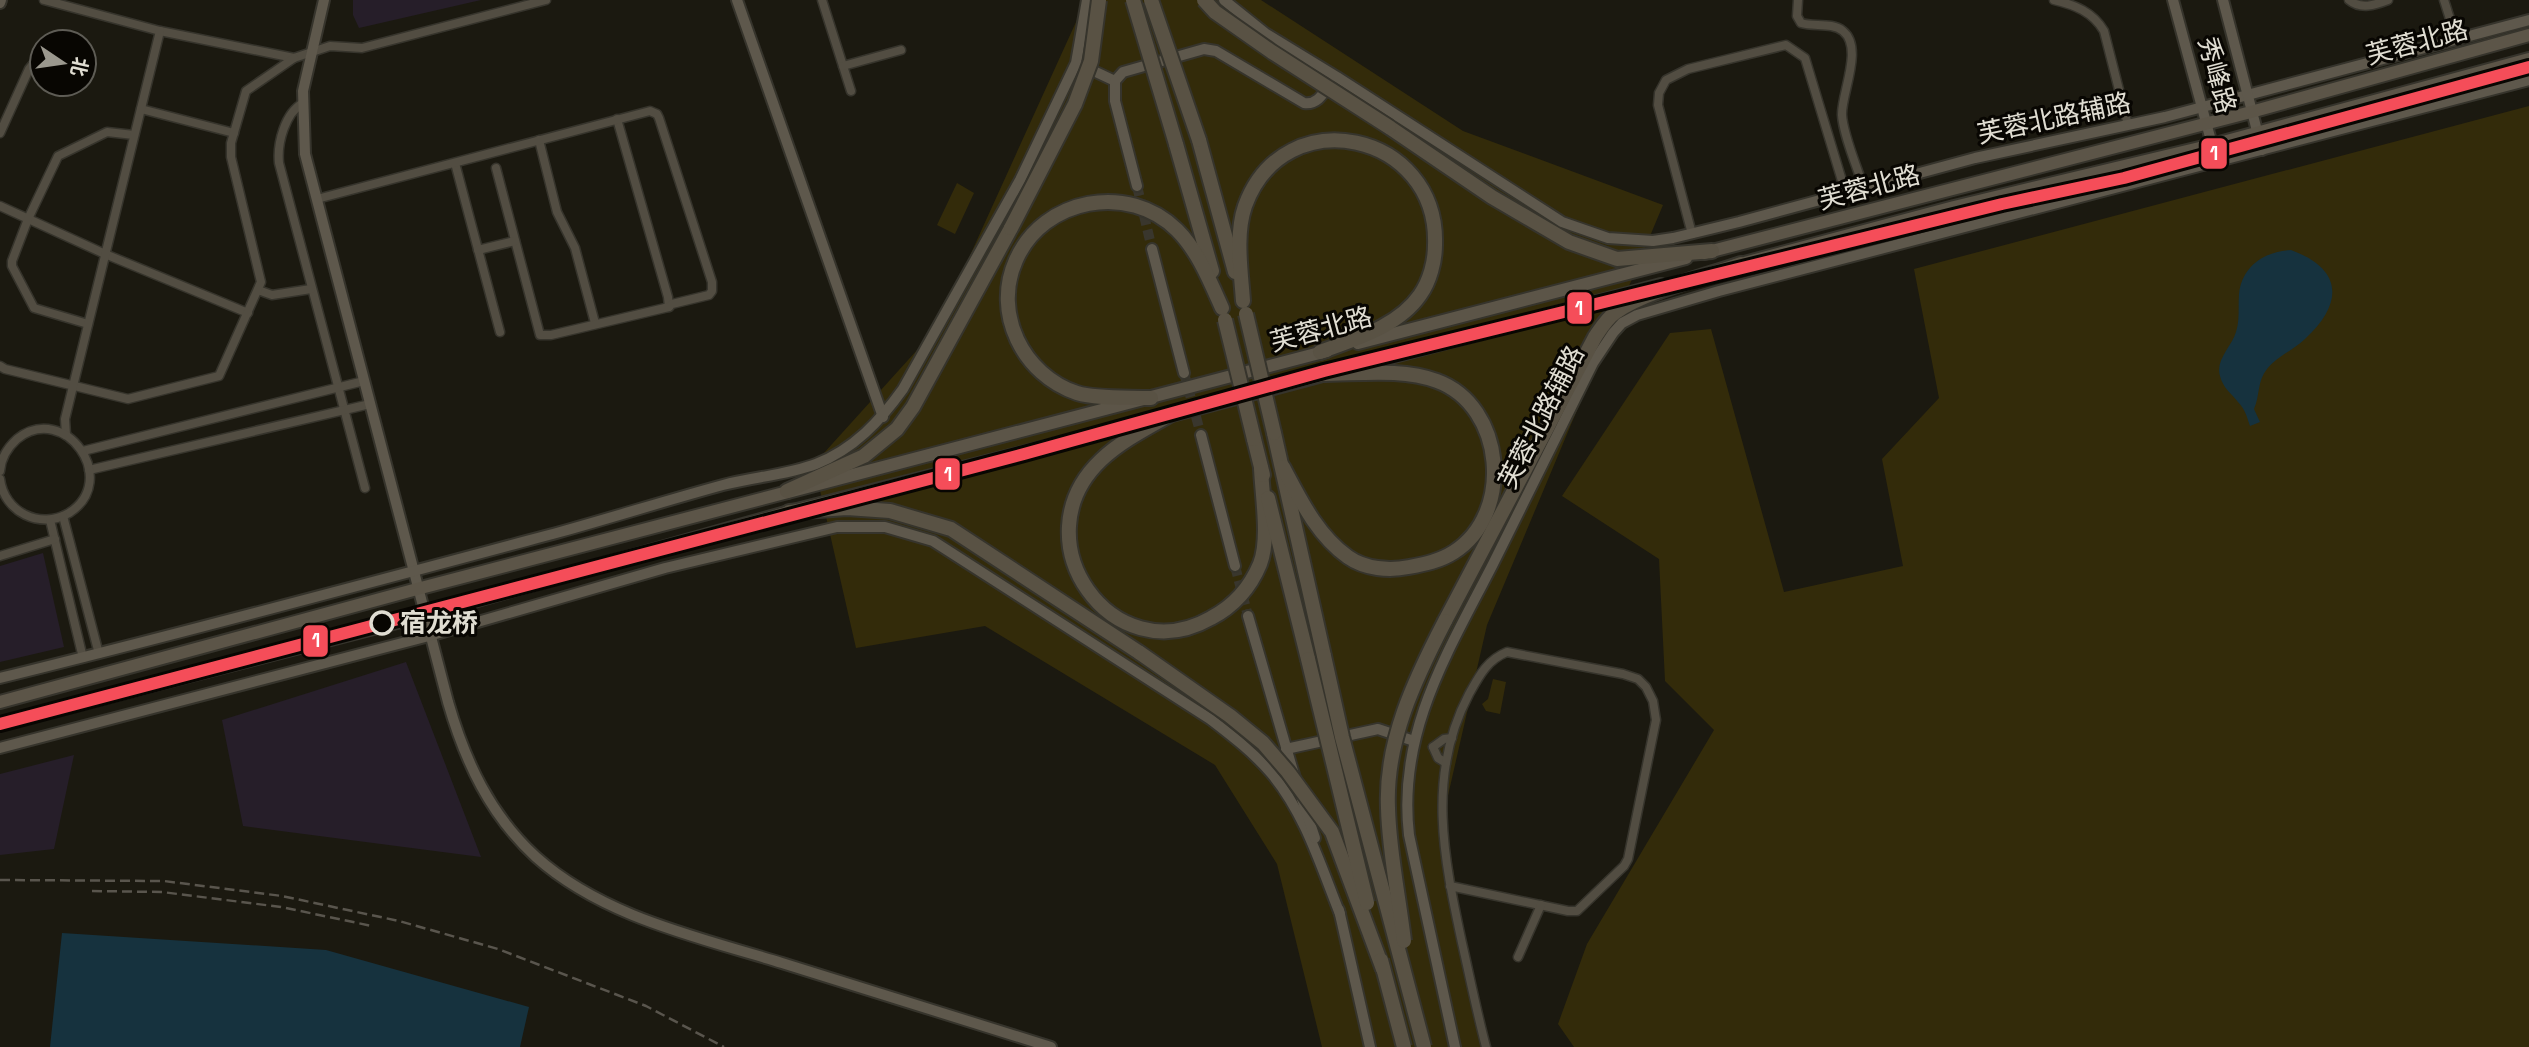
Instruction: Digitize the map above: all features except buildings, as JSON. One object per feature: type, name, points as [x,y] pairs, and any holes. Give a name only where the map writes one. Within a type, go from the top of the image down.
[{"type":"highway","points":[[788,491],[864,456],[897,429],[913,407],[1012,228],[1075,104],[1091,61],[1099,0]]},
{"type":"highway","points":[[1133,0],[1223,314],[1326,741],[1404,1047]]},
{"type":"highway","points":[[1152,0],[1199,140],[1244,307],[1283,467],[1342,737],[1424,1047]]},
{"type":"highway","points":[[1204,0],[1216,12],[1272,52],[1492,197],[1569,242],[1617,259],[1712,251]]},
{"type":"highway","points":[[1244,307],[1240,251],[1245,207],[1252,190],[1277,159],[1298,146],[1337,140],[1359,142],[1380,149],[1395,158],[1418,181],[1431,205],[1436,227],[1435,256],[1430,273],[1420,295],[1398,317],[1373,331],[1320,352]]},
{"type":"highway","points":[[1151,398],[1080,394],[1060,386],[1039,371],[1024,355],[1014,335],[1008,301],[1016,260],[1028,240],[1041,226],[1064,212],[1090,203],[1113,200],[1133,204],[1176,229],[1209,276],[1223,314]]},
{"type":"highway","points":[[1411,994],[1388,809],[1391,762],[1406,703],[1445,621],[1595,337],[1609,318],[1640,299],[1741,264]]},
{"type":"highway","points":[[1283,467],[1312,519],[1348,556],[1364,565],[1398,569],[1432,563],[1456,551],[1475,531],[1486,513],[1493,487],[1494,467],[1490,442],[1473,408],[1457,393],[1439,382],[1411,374],[1321,374]]},
{"type":"highway","points":[[1168,416],[1118,446],[1099,461],[1078,490],[1070,516],[1068,543],[1074,568],[1100,605],[1118,618],[1143,629],[1165,632],[1199,625],[1230,608],[1247,588],[1261,562],[1264,534],[1261,468]]},
{"type":"highway","points":[[789,512],[847,508],[890,511],[951,529],[1140,653],[1230,716],[1263,743],[1289,772],[1332,832],[1384,970]]},
{"type":"main road","name":"芙蓉北路","points":[[0,702],[788,491],[2251,112],[2529,35]]},
{"type":"main road","name":"芙蓉北路","points":[[0,724],[424,615],[789,512],[1168,416],[1954,207],[2212,145],[2529,59]]},
{"type":"street","points":[[44,0],[160,31],[294,58]]},
{"type":"street","points":[[324,0],[303,91],[305,153],[429,636],[456,730],[477,780],[492,806],[536,858],[604,903],[681,931],[1051,1047]]},
{"type":"street","points":[[2,370],[128,399],[216,378],[222,373],[261,278],[232,163],[231,143],[246,90],[294,58],[313,51],[330,46],[362,48],[546,0]]},
{"type":"street","points":[[737,0],[883,417]]},
{"type":"street","points":[[822,0],[851,91]]},
{"type":"street","points":[[0,678],[649,508],[724,485],[814,464],[846,447],[883,417],[903,389],[1020,180],[1076,63],[1087,0]]},
{"type":"street","name":"芙蓉北路辅路","points":[[1224,0],[1265,33],[1562,222],[1585,232],[1626,240],[1653,241],[1692,234],[1975,158],[2202,108],[2529,20]]},
{"type":"street","points":[[1798,0],[1797,16],[1801,23],[1839,29],[1845,32],[1849,40],[1851,63],[1842,114],[1864,189]]},
{"type":"street","points":[[2054,0],[2081,7],[2104,31],[2128,125]]},
{"type":"street","name":"秀峰路","points":[[2173,0],[2217,163]]},
{"type":"street","name":"秀峰路","points":[[2223,0],[2262,150]]},
{"type":"street","points":[[2349,0],[2363,6],[2388,0]]},
{"type":"street","points":[[2444,0],[2457,41]]},
{"type":"street","points":[[66,435],[65,419],[160,31]]},
{"type":"street","points":[[1692,234],[1658,105],[1666,80],[1688,69],[1786,45],[1797,51],[1805,58],[1846,194]]},
{"type":"street","points":[[1137,186],[1115,101],[1115,82],[1123,72],[1204,49],[1216,51],[1304,103],[1317,101],[1337,77]]},
{"type":"street","points":[[843,66],[901,50]]},
{"type":"street","points":[[1076,63],[1115,82]]},
{"type":"street","points":[[0,133],[28,71]]},
{"type":"street","name":"芙蓉北路辅路","points":[[1455,1047],[1409,835],[1408,783],[1418,722],[1449,647],[1593,363],[1622,323],[1637,315],[1719,291],[2529,80]]},
{"type":"street","points":[[303,103],[295,107],[290,116],[278,152],[311,289],[365,488]]},
{"type":"street","points":[[141,109],[234,133]]},
{"type":"street","points":[[317,199],[650,111],[657,114],[712,282],[712,290],[709,295],[668,307],[551,335],[540,335],[496,167]]},
{"type":"street","points":[[617,119],[668,297],[668,307]]},
{"type":"street","points":[[88,324],[37,310],[31,305],[12,264],[28,219],[61,153],[107,132],[134,135]]},
{"type":"street","points":[[539,140],[556,212],[575,248],[595,323]]},
{"type":"street","points":[[455,163],[500,332]]},
{"type":"street","points":[[0,206],[105,254],[248,313]]},
{"type":"street","points":[[478,250],[515,241]]},
{"type":"street","points":[[1152,249],[1184,373]]},
{"type":"street","points":[[258,290],[272,295],[311,289]]},
{"type":"street","points":[[83,451],[364,381]]},
{"type":"street","points":[[89,470],[370,404]]},
{"type":"street","points":[[53,431],[65,419]]},
{"type":"street","points":[[0,471],[4,449],[21,436],[30,432],[53,431],[66,435],[83,451],[89,470],[86,492],[73,510],[50,520],[32,518],[15,509],[4,494],[0,480]]},
{"type":"street","points":[[1201,435],[1235,566]]},
{"type":"street","points":[[63,516],[99,654]]},
{"type":"street","points":[[50,520],[83,658]]},
{"type":"street","points":[[0,748],[429,636],[665,568],[837,527],[885,527],[933,541],[1199,712],[1247,747],[1273,775],[1293,805],[1340,914]]},
{"type":"street","points":[[0,556],[55,539]]},
{"type":"street","points":[[1248,616],[1286,749],[1340,914],[1370,1047]]},
{"type":"street","points":[[1450,886],[1577,911],[1624,866],[1628,859],[1656,726],[1655,707],[1650,694],[1638,679],[1507,652],[1492,660],[1482,671],[1467,698],[1446,763],[1441,823],[1450,886],[1486,1047]]},
{"type":"street","points":[[1286,749],[1372,729],[1385,730],[1433,747],[1438,758],[1446,763]]},
{"type":"street","points":[[1433,747],[1444,739],[1452,738]]},
{"type":"street","points":[[1518,957],[1541,905]]},
{"type":"shaded area","points":[[353,0],[481,0],[359,28],[353,15]]},
{"type":"shaded area","points":[[1086,0],[1261,0],[1463,131],[1663,205],[1487,625],[1444,813],[1482,1047],[1322,1047],[1277,864],[1215,765],[985,626],[856,648],[814,464],[937,328]]},
{"type":"shaded area","points":[[2529,106],[2529,1047],[1574,1047],[1558,1024],[1587,944],[1714,730],[1665,681],[1659,559],[1562,496],[1670,333],[1711,329],[1784,592],[1903,566],[1882,459],[1939,398],[1914,269]]},
{"type":"shaded area","points":[[957,183],[974,193],[955,234],[937,225]]},
{"type":"shaded area","points":[[43,553],[64,647],[0,662],[0,566]]},
{"type":"shaded area","points":[[406,662],[481,857],[243,826],[222,720]]},
{"type":"shaded area","points":[[1493,679],[1506,682],[1500,714],[1486,711],[1482,704],[1488,699]]},
{"type":"shaded area","points":[[74,755],[54,849],[0,855],[0,774]]},
{"type":"water","points":[[2291,250],[2321,267],[2329,277],[2331,300],[2327,313],[2318,326],[2301,343],[2271,364],[2264,374],[2254,409],[2260,422],[2250,426],[2246,413],[2223,384],[2220,364],[2236,332],[2239,294],[2245,275],[2264,257]]},
{"type":"water","points":[[62,933],[326,950],[529,1007],[520,1047],[50,1047]]},
{"type":"tunnel","points":[[1137,186],[1152,249]]},
{"type":"tunnel","points":[[1184,373],[1201,435]]},
{"type":"tunnel","points":[[1235,566],[1248,616]]},
{"type":"railway","points":[[0,880],[164,881],[282,896],[399,921],[498,949],[646,1006],[724,1047]]},
{"type":"railway","points":[[92,891],[162,892],[281,907],[372,926]]},
{"type":"transit line","name":"1","points":[[0,724],[1024,454],[1324,371],[2002,204],[2124,178],[2529,67]]},
{"type":"place","name":"宿龙桥","points":[[382,623]]}]
